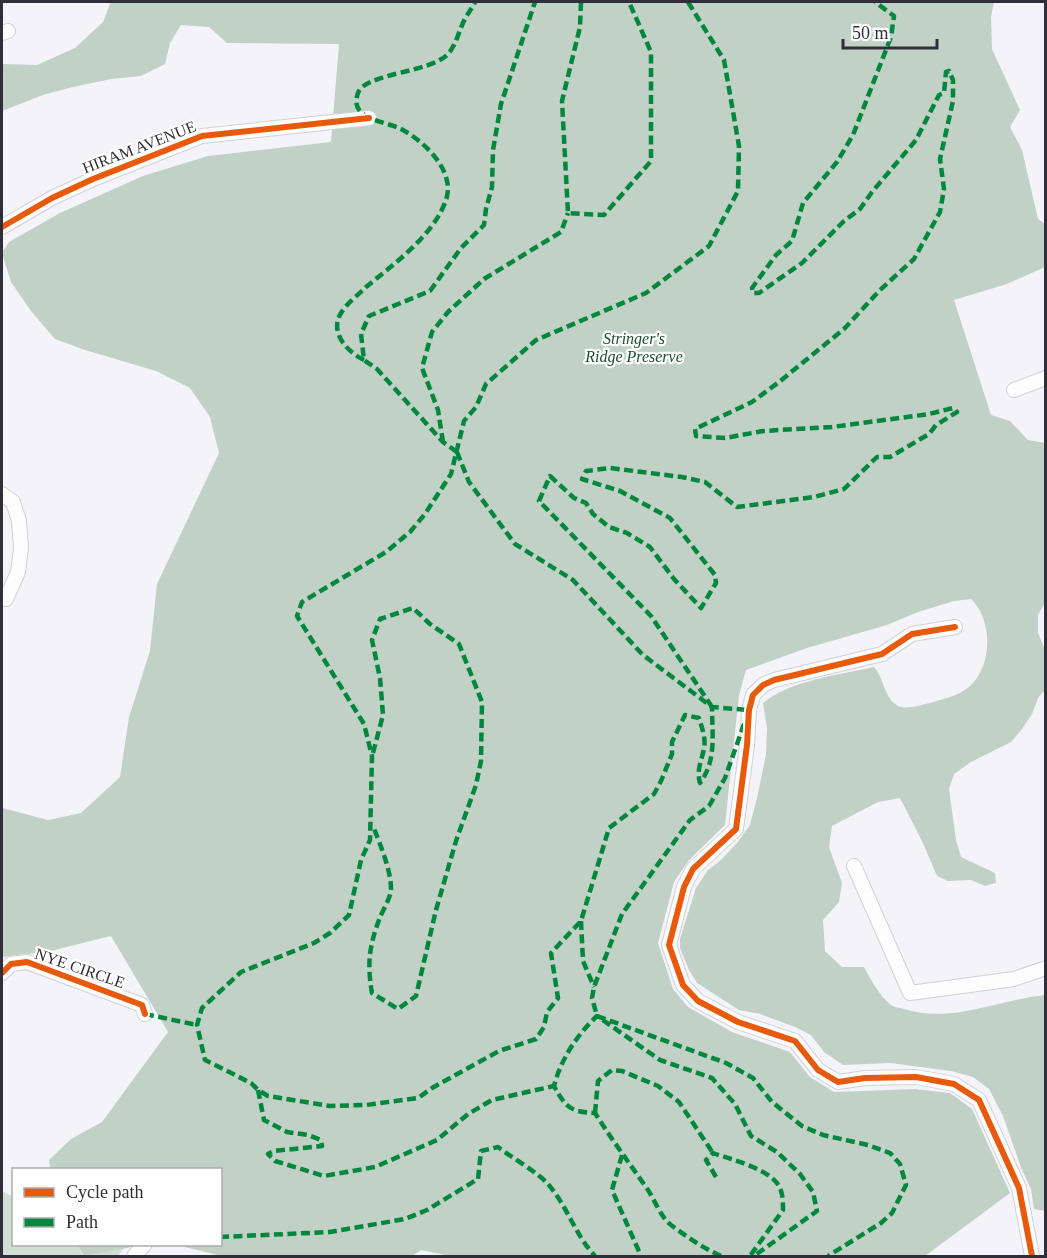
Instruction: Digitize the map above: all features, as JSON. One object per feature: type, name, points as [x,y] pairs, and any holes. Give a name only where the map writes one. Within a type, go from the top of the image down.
[{"type":"street","name":"HIRAM AVENUE","points":[[2,227],[52,198],[93,179],[202,136],[369,118]]},
{"type":"street","points":[[1014,390],[1046,378]]},
{"type":"street","points":[[2,494],[13,502],[19,521],[21,548],[18,572],[6,599]]},
{"type":"street","points":[[955,627],[912,634],[882,654],[774,680],[763,685],[753,695],[749,710],[747,745],[735,830],[693,869],[684,887],[669,945],[683,986],[698,1001],[738,1023],[795,1041],[818,1070],[838,1082],[865,1078],[916,1077],[954,1084],[979,1100],[1019,1188],[1032,1257]]},
{"type":"street","points":[[854,866],[910,993],[1014,979],[1046,968]]},
{"type":"street","name":"NYE CIRCLE","points":[[2,974],[11,964],[27,962],[142,1005],[145,1014]]},
{"type":"shaded area","points":[[2,1191],[12,1196],[12,1246],[78,1246],[83,1256],[2,1256]]},
{"type":"shaded area","points":[[125,1247],[118,1256],[84,1256]]},
{"type":"green space","name":"Stringer's Ridge Preserve","points":[[109,2],[994,2],[991,17],[992,49],[1020,110],[1010,127],[1022,150],[1038,219],[1045,224],[1045,267],[1007,284],[954,300],[991,415],[1010,421],[1028,440],[1045,443],[1046,601],[1038,615],[1038,633],[1045,650],[1045,690],[1038,698],[1032,714],[1011,742],[971,762],[954,774],[949,789],[956,840],[961,857],[995,873],[996,883],[985,886],[971,880],[948,881],[937,876],[900,798],[878,802],[832,826],[829,847],[842,883],[839,902],[823,920],[825,951],[842,967],[864,967],[879,992],[891,1005],[922,1013],[940,1014],[1045,995],[1045,1211],[1034,1209],[1031,1189],[1003,1116],[989,1089],[973,1077],[951,1071],[890,1063],[843,1065],[824,1052],[811,1035],[760,1014],[739,1010],[697,983],[680,948],[680,939],[696,888],[708,870],[737,843],[750,825],[766,755],[767,728],[763,703],[774,695],[801,684],[874,667],[890,698],[898,706],[922,705],[960,693],[977,678],[986,655],[986,631],[983,619],[971,599],[954,601],[918,612],[887,625],[807,648],[746,670],[739,695],[725,825],[689,860],[674,882],[658,943],[673,989],[688,1007],[732,1032],[790,1052],[810,1077],[834,1092],[915,1089],[950,1093],[972,1109],[1010,1193],[925,1256],[450,1256],[421,1250],[412,1256],[222,1256],[180,1246],[222,1246],[222,1168],[50,1168],[49,1160],[71,1139],[102,1122],[168,1032],[111,936],[51,951],[2,957],[2,808],[48,820],[81,813],[120,777],[129,717],[150,651],[157,584],[219,453],[210,417],[190,388],[156,371],[55,339],[31,311],[11,282],[2,253],[9,242],[60,213],[143,176],[208,156],[331,142],[339,44],[227,43],[209,27],[181,25],[170,43],[165,64],[141,76],[111,79],[73,87],[43,95],[2,111],[2,64],[37,65],[75,48],[103,22]]},
{"type":"green space","points":[[78,1246],[137,1246],[84,1256]]},
{"type":"marked path","points":[[364,360],[346,347],[342,341],[337,327],[341,313],[353,299],[423,237],[440,213],[448,189],[442,168],[428,149],[401,129],[363,114],[356,102],[358,93],[363,86],[372,81],[427,65],[448,54],[475,2]]},
{"type":"marked path","points":[[457,452],[443,442],[377,369],[364,360],[361,334],[369,316],[430,291],[461,248],[484,225],[492,187],[493,150],[501,104],[535,2]]},
{"type":"marked path","points":[[581,2],[580,27],[562,101],[568,213],[604,215],[651,161],[651,52],[629,2]]},
{"type":"marked path","points":[[688,2],[724,60],[739,146],[738,191],[709,246],[646,293],[536,340],[486,384],[476,407],[464,421],[451,474],[425,514],[410,532],[386,552],[302,602],[297,616],[364,724],[372,756],[370,840],[361,860],[349,915],[330,933],[314,943],[241,972],[202,1008],[197,1025],[205,1060],[251,1083],[268,1096],[330,1106],[366,1105],[418,1098],[499,1051],[536,1039],[544,1027],[547,1012],[558,998],[551,953],[581,921],[609,828],[654,794],[672,754],[672,742],[685,715],[699,718],[703,733],[700,783],[711,756],[712,707]]},
{"type":"marked path","points":[[712,707],[651,616],[539,501],[550,476],[574,498],[586,503],[593,514],[609,527],[627,533],[650,547],[674,579],[701,608],[716,583],[715,575],[670,518],[620,491],[582,479],[586,471],[610,468],[705,482],[737,507],[814,497],[844,489],[877,457],[890,457],[929,434],[936,425],[957,412],[953,408],[929,414],[832,427],[763,431],[725,438],[696,436],[695,429],[752,402],[844,329],[880,290],[914,259],[940,212],[944,189],[940,159],[953,101],[953,80],[949,71],[946,72],[944,93],[939,95],[916,140],[860,209],[844,221],[802,263],[759,293],[753,293],[752,288],[776,255],[792,241],[803,203],[837,162],[853,135],[891,37],[894,16],[875,2]]},
{"type":"marked path","points":[[443,442],[438,410],[422,368],[432,332],[448,312],[484,279],[561,232],[568,213]]},
{"type":"marked path","points":[[457,452],[469,482],[515,544],[573,580],[643,655],[712,707],[749,710],[725,778],[709,806],[690,820],[622,914],[594,987],[592,998],[597,1016],[726,1063],[753,1078],[772,1102],[802,1126],[823,1135],[868,1145],[890,1153],[900,1164],[906,1185],[892,1213],[881,1223],[828,1256]]},
{"type":"marked path","points":[[373,753],[383,715],[380,678],[372,640],[380,619],[413,608],[430,624],[459,644],[482,702],[481,761],[476,785],[456,841],[436,910],[416,996],[398,1009],[372,993],[370,983],[371,947],[391,889],[387,865],[373,826]]},
{"type":"marked path","points":[[581,921],[583,961],[594,987]]},
{"type":"marked path","points":[[145,1014],[197,1025]]},
{"type":"marked path","points":[[721,1256],[695,1242],[668,1222],[595,1113],[570,1107],[554,1086],[571,1048],[597,1016],[660,1060],[712,1078],[735,1104],[751,1136],[777,1152],[800,1174],[813,1192],[817,1211],[754,1256]]},
{"type":"marked path","points":[[595,1113],[598,1081],[612,1070],[622,1071],[658,1086],[679,1102],[713,1153]]},
{"type":"marked path","points":[[258,1090],[264,1120],[287,1132],[308,1135],[321,1140],[322,1146],[274,1151],[268,1154],[275,1161],[324,1176],[375,1167],[437,1140],[468,1114],[492,1100],[554,1086]]},
{"type":"marked path","points":[[222,1237],[330,1232],[405,1219],[427,1210],[478,1179],[481,1151],[498,1147],[531,1169],[547,1183],[595,1256]]},
{"type":"marked path","points":[[716,1177],[706,1160],[713,1153],[742,1163],[771,1177],[781,1191],[783,1210],[750,1256]]},
{"type":"marked path","points":[[622,1155],[612,1190],[641,1256]]},
{"type":"cycle path","points":[[2,227],[52,198],[93,179],[202,136],[369,118]]},
{"type":"cycle path","points":[[955,627],[912,634],[882,654],[774,680],[763,685],[753,695],[749,710],[747,745],[736,829],[693,869],[684,887],[669,945],[683,985],[698,1001],[738,1022],[795,1041],[818,1070],[838,1082],[865,1078],[916,1077],[954,1084],[979,1100],[1019,1188],[1032,1256]]},
{"type":"cycle path","points":[[2,973],[11,964],[27,962],[142,1005],[145,1014]]}]
